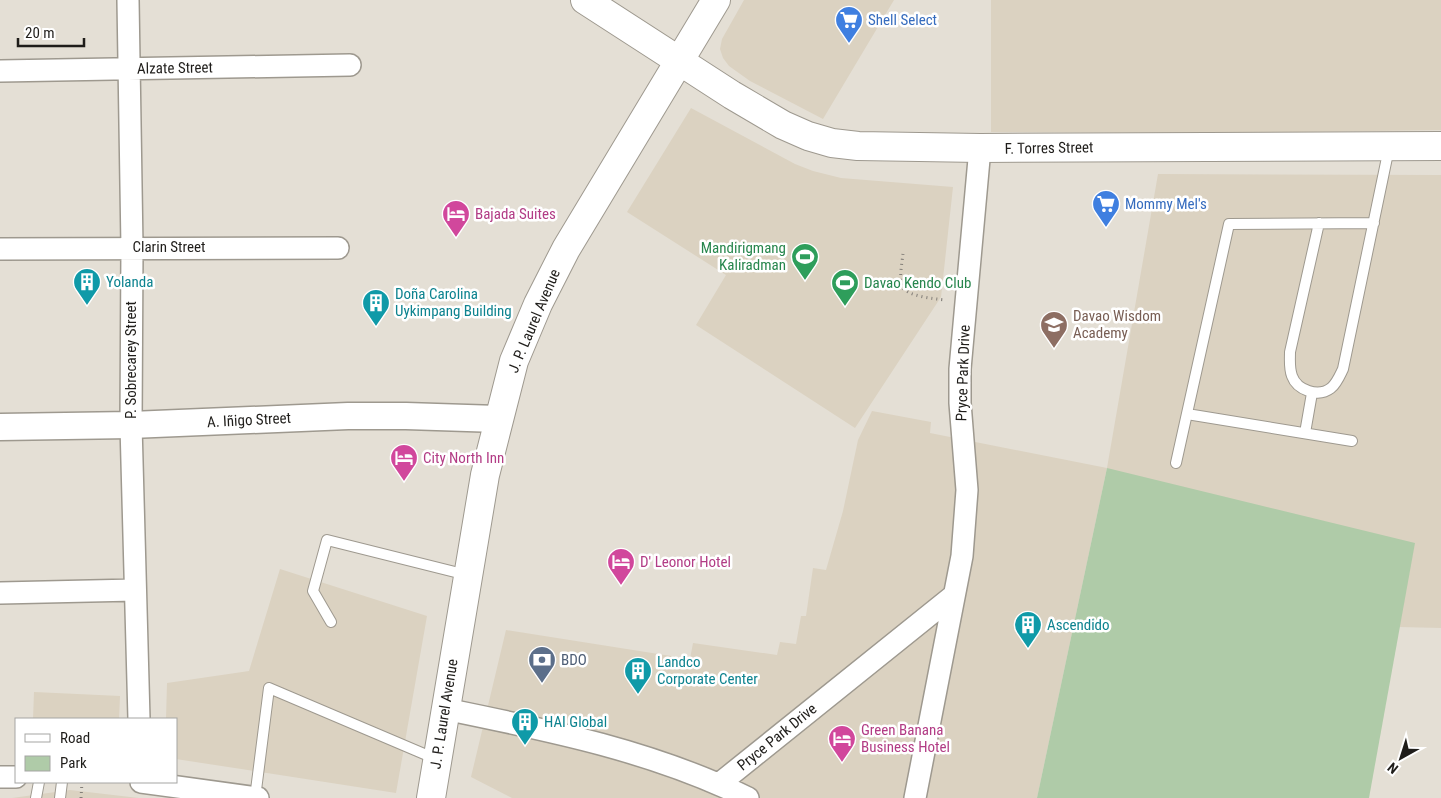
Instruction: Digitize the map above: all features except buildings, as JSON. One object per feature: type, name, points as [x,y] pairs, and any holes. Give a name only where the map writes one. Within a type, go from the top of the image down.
[{"type":"main road","name":"F. Torres Street","points":[[585,0],[732,95],[783,125],[821,140],[858,146],[980,148],[1441,146]]},
{"type":"main road","name":"J. P. Laurel Avenue","points":[[431,798],[444,709],[485,475],[514,361],[538,304],[566,250],[716,0]]},
{"type":"street","name":"P. Sobrecarey Street","points":[[128,0],[132,247],[131,425],[139,718]]},
{"type":"street","name":"Alzate Street","points":[[0,72],[350,65]]},
{"type":"street","name":"Pryce Park Drive","points":[[915,798],[962,556],[967,490],[960,403],[960,369],[980,148]]},
{"type":"street","name":"Clarin Street","points":[[0,248],[338,248]]},
{"type":"street","name":"A. Iñigo Street","points":[[0,427],[131,425],[348,416],[498,419]]},
{"type":"street","points":[[0,593],[135,590]]},
{"type":"street","name":"Pryce Park Drive","points":[[719,784],[953,596]]},
{"type":"street","name":"Pryce Park Drive","points":[[444,709],[538,728],[632,753],[719,784],[748,798]]},
{"type":"street","points":[[0,777],[15,777]]},
{"type":"street","points":[[149,783],[257,798]]},
{"type":"lane","points":[[1319,223],[1290,352],[1292,377],[1300,388],[1312,392],[1323,392],[1332,387],[1343,368],[1389,146]]},
{"type":"lane","points":[[1176,464],[1229,224],[1374,223]]},
{"type":"lane","points":[[1305,433],[1312,392]]},
{"type":"lane","points":[[1186,414],[1352,441]]},
{"type":"lane","points":[[331,622],[313,590],[327,540],[468,575]]},
{"type":"lane","points":[[257,798],[269,688],[437,760]]},
{"type":"lane","points":[[36,798],[39,783]]},
{"type":"lane","points":[[60,798],[62,783]]},
{"type":"path","points":[[903,254],[902,287],[905,290],[914,294],[966,304]]},
{"type":"path","points":[[81,798],[82,783]]},
{"type":"shaded area","points":[[744,0],[894,0],[823,119],[750,81],[729,66],[723,58],[720,49],[722,39]]},
{"type":"shaded area","points":[[991,0],[1441,0],[1441,130],[1225,133],[991,132]]},
{"type":"shaded area","points":[[691,108],[795,164],[813,171],[841,178],[953,187],[941,297],[855,428],[696,325],[726,275],[627,212]]},
{"type":"shaded area","points":[[1158,174],[1441,175],[1441,628],[1399,627],[1107,468]]},
{"type":"shaded area","points":[[872,411],[931,422],[930,433],[1107,468],[1037,798],[512,798],[471,777],[506,630],[690,659],[693,643],[777,655],[780,642],[796,644],[801,616],[806,616],[813,568],[826,570],[843,511],[858,440]]},
{"type":"shaded area","points":[[280,569],[427,616],[396,793],[178,759],[178,718],[166,718],[167,683],[249,671]]},
{"type":"shaded area","points":[[34,692],[120,696],[119,718],[33,718]]},
{"type":"shaded area","points":[[70,790],[139,798],[12,798]]},
{"type":"green space","points":[[1107,468],[1415,543],[1369,798],[1037,798]]},
{"type":"place","name":"Shell Select","points":[[849,44]]},
{"type":"place","name":"Mommy Mel's","points":[[1106,228]]},
{"type":"place","name":"Bajada Suites","points":[[456,238]]},
{"type":"place","name":"Mandirigmang Kaliradman","points":[[805,281]]},
{"type":"place","name":"Yolanda","points":[[87,306]]},
{"type":"place","name":"Davao Kendo Club","points":[[845,307]]},
{"type":"place","name":"Doña Carolina Uykimpang Building","points":[[376,327]]},
{"type":"place","name":"Davao Wisdom Academy","points":[[1054,349]]},
{"type":"place","name":"City North Inn","points":[[404,482]]},
{"type":"place","name":"D' Leonor Hotel","points":[[621,586]]},
{"type":"place","name":"Ascendido","points":[[1028,649]]},
{"type":"place","name":"BDO","points":[[542,684]]},
{"type":"place","name":"Landco Corporate Center","points":[[638,695]]},
{"type":"place","name":"HAI Global","points":[[525,746]]},
{"type":"place","name":"Green Banana Business Hotel","points":[[842,763]]}]
